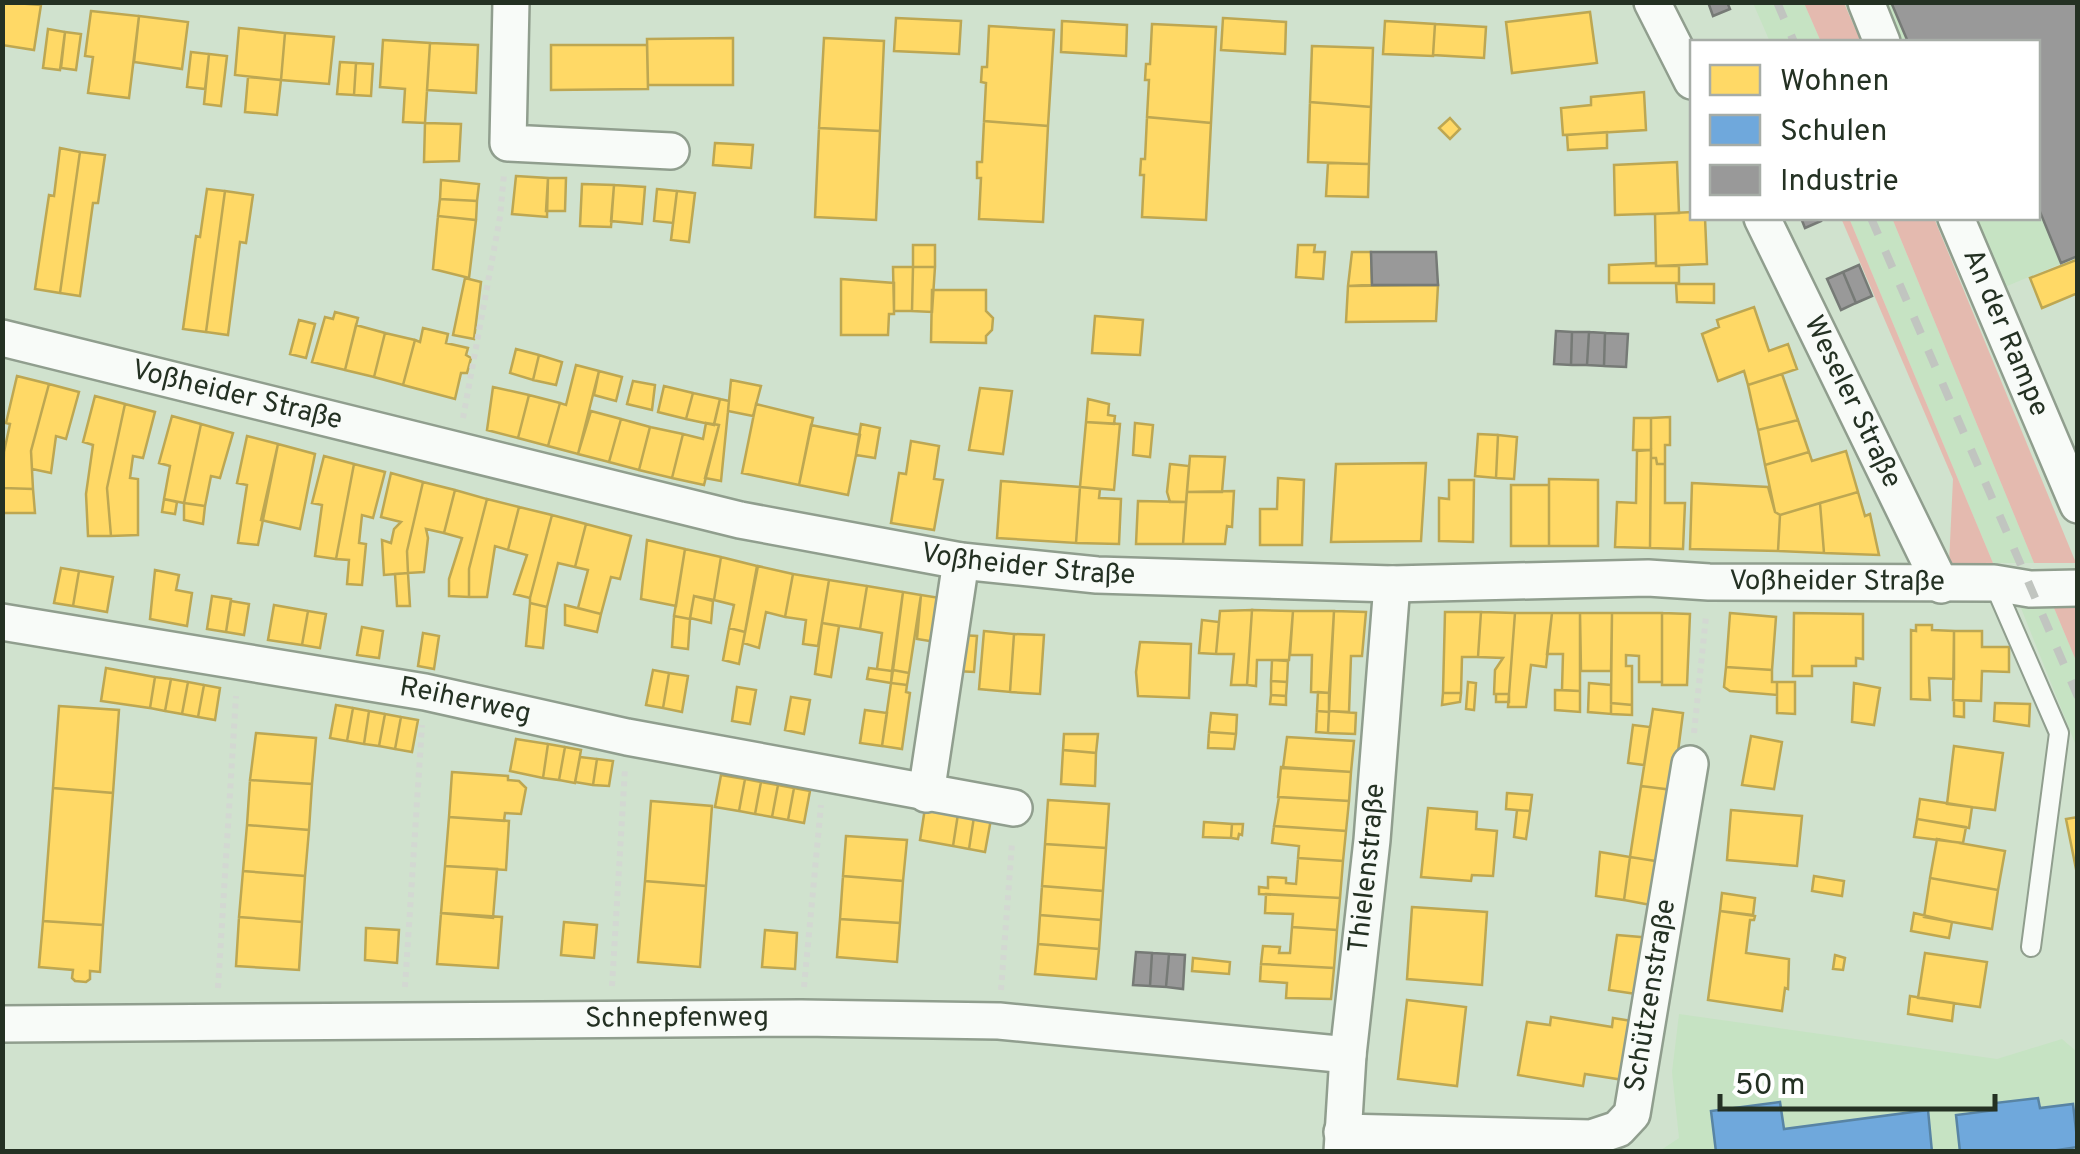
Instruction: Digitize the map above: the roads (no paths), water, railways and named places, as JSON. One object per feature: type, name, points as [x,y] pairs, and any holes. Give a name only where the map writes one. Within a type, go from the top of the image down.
[{"type":"street","points":[[511,2],[508,143],[671,151]]},
{"type":"street","points":[[1652,2],[1690,77]]},
{"type":"street","points":[[1866,2],[1881,40]]},
{"type":"street","name":"Weseler Straße","points":[[1763,220],[1941,585]]},
{"type":"street","name":"An der Rampe","points":[[1957,220],[2078,505]]},
{"type":"street","name":"Voßheider Straße","points":[[2,338],[740,520],[961,562],[1097,575],[1392,584],[1648,578],[1709,582],[1994,583],[2030,589],[2078,588]]},
{"type":"street","points":[[926,794],[961,562]]},
{"type":"street","name":"Thielenstraße","points":[[1342,1142],[1392,584]]},
{"type":"street","name":"Reiherweg","points":[[2,622],[424,692],[626,737],[1014,808]]},
{"type":"street","name":"Schützenstraße","points":[[1342,1142],[1590,1138],[1618,1128],[1632,1114],[1690,764]]},
{"type":"street","name":"Schnepfenweg","points":[[2,1024],[402,1024],[801,1018],[999,1021],[1348,1054]]},
{"type":"lane","points":[[1994,583],[2059,733],[2030,947]]},
{"type":"railway","points":[[1777,2],[1793,40]]},
{"type":"railway","points":[[1872,220],[2078,697]]}]
